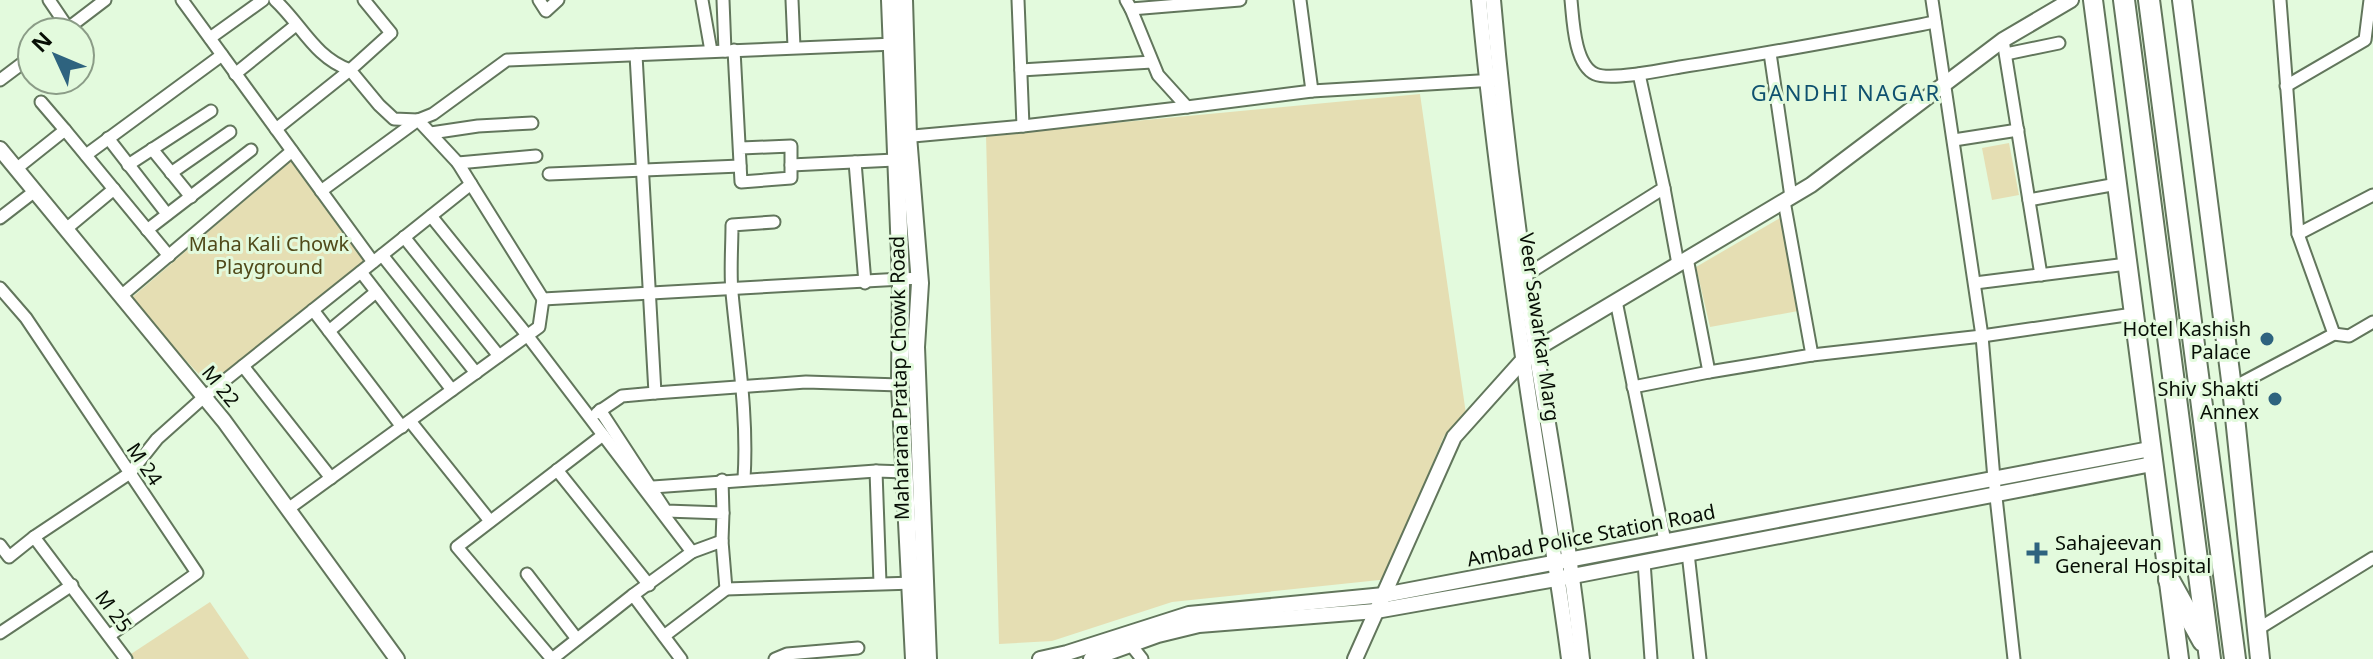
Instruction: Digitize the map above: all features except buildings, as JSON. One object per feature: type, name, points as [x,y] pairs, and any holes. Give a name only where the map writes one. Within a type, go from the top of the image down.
[{"type":"highway","points":[[2124,0],[2210,655]]},
{"type":"highway","points":[[2149,0],[2235,659]]},
{"type":"highway","points":[[2169,580],[2210,655]]},
{"type":"main road","name":"Maharana Pratap Chowk Road","points":[[890,0],[899,44]]},
{"type":"main road","name":"Maharana Pratap Chowk Road","points":[[904,0],[899,44],[901,137],[920,278],[916,347],[918,582],[914,659]]},
{"type":"main road","points":[[2093,0],[2179,659]]},
{"type":"main road","points":[[2182,0],[2232,388],[2260,659]]},
{"type":"main road","name":"Maharana Pratap Chowk Road","points":[[901,137],[895,160],[901,280],[900,385],[906,472],[928,659]]},
{"type":"street","points":[[84,16],[105,0]]},
{"type":"street","points":[[182,0],[321,191],[476,373]]},
{"type":"street","points":[[210,38],[260,0]]},
{"type":"street","points":[[275,0],[333,63],[350,70],[394,119],[418,120],[458,163],[543,299],[539,327],[288,509]]},
{"type":"street","points":[[276,129],[391,33],[364,0]]},
{"type":"street","points":[[539,0],[546,11],[558,0]]},
{"type":"street","points":[[702,0],[711,51]]},
{"type":"street","points":[[723,0],[741,148],[741,182],[791,178],[791,146],[741,148]]},
{"type":"street","points":[[792,0],[794,47]]},
{"type":"street","points":[[1018,0],[1023,126]]},
{"type":"street","points":[[1187,107],[1158,75],[1128,5],[1240,0]]},
{"type":"street","points":[[1300,0],[1312,91]]},
{"type":"street","name":"Veer Sawarkar Marg","points":[[1479,0],[1526,275],[1566,577],[1582,659]]},
{"type":"street","name":"Veer Sawarkar Marg","points":[[1493,0],[1493,80],[1523,360],[1564,561]]},
{"type":"street","points":[[1571,0],[1577,48],[1588,69],[1599,75],[1639,74],[1935,22]]},
{"type":"street","points":[[1932,0],[1982,336],[2014,659]]},
{"type":"street","points":[[1355,659],[1454,437],[1523,360],[1536,349],[1811,185],[1946,83],[2071,0]]},
{"type":"street","points":[[2286,86],[2365,40],[2370,0]]},
{"type":"street","points":[[2285,2],[2286,86],[2298,234],[2334,334]]},
{"type":"street","points":[[235,74],[296,25]]},
{"type":"street","points":[[2004,47],[2059,43]]},
{"type":"street","points":[[321,191],[507,60],[899,44]]},
{"type":"street","points":[[2004,47],[2041,275]]},
{"type":"street","points":[[1770,53],[1787,199],[1812,355]]},
{"type":"street","points":[[86,155],[222,55]]},
{"type":"street","points":[[636,55],[655,393]]},
{"type":"street","points":[[1021,70],[1152,62]]},
{"type":"street","points":[[1639,74],[1709,372]]},
{"type":"street","points":[[901,137],[1023,126],[1312,91],[1493,80]]},
{"type":"street","points":[[41,102],[169,256]]},
{"type":"street","points":[[128,165],[211,111]]},
{"type":"street","points":[[431,133],[532,123]]},
{"type":"street","points":[[16,169],[65,130]]},
{"type":"street","points":[[1954,140],[2018,130]]},
{"type":"street","points":[[171,173],[230,132]]},
{"type":"street","points":[[108,138],[167,214]]},
{"type":"street","name":"M 22","points":[[0,149],[204,397],[397,659]]},
{"type":"street","points":[[152,149],[191,197]]},
{"type":"street","points":[[147,230],[251,150]]},
{"type":"street","points":[[121,296],[292,151]]},
{"type":"street","points":[[458,163],[536,156]]},
{"type":"street","points":[[791,165],[895,160]]},
{"type":"street","points":[[855,162],[865,283]]},
{"type":"street","points":[[549,174],[740,166]]},
{"type":"street","points":[[0,545],[9,557],[130,473],[157,439],[204,397],[471,184]]},
{"type":"street","points":[[2029,200],[2117,184]]},
{"type":"street","points":[[1526,275],[1664,188]]},
{"type":"street","points":[[66,229],[114,189]]},
{"type":"street","points":[[0,218],[35,191]]},
{"type":"street","points":[[2298,234],[2373,195]]},
{"type":"street","points":[[431,216],[595,414],[653,487],[667,511],[723,513]]},
{"type":"street","points":[[744,479],[747,435],[732,290],[732,225],[774,222]]},
{"type":"street","points":[[404,237],[499,356]]},
{"type":"street","points":[[1975,283],[2127,264]]},
{"type":"street","points":[[361,272],[452,390]]},
{"type":"street","points":[[543,299],[920,278]]},
{"type":"street","name":"M 24","points":[[0,288],[26,318],[197,573],[110,635]]},
{"type":"street","points":[[329,331],[376,292]]},
{"type":"street","points":[[1616,301],[1665,541]]},
{"type":"street","points":[[313,310],[490,521]]},
{"type":"street","points":[[1633,387],[1812,355],[1982,336],[2133,314]]},
{"type":"street","points":[[2232,388],[2334,334],[2349,336],[2373,322]]},
{"type":"street","points":[[243,366],[331,478]]},
{"type":"street","points":[[595,414],[622,396],[806,382],[900,385]]},
{"type":"street","points":[[595,414],[603,435],[692,552]]},
{"type":"street","points":[[603,435],[457,547],[552,659],[692,552],[722,541]]},
{"type":"street","name":"Ambad Police Station Road","points":[[1040,659],[1189,614],[1384,595],[1994,479],[2151,456]]},
{"type":"street","name":"Ambad Police Station Road","points":[[1091,659],[1199,625],[1376,611],[1996,494],[2151,456]]},
{"type":"street","points":[[557,470],[649,585]]},
{"type":"street","points":[[876,471],[880,583]]},
{"type":"street","points":[[653,487],[722,480],[906,472]]},
{"type":"street","points":[[722,480],[726,589]]},
{"type":"street","name":"M 25","points":[[34,537],[126,659]]},
{"type":"street","points":[[1688,553],[1700,659]]},
{"type":"street","points":[[2258,629],[2373,558]]},
{"type":"street","points":[[1644,562],[1651,659]]},
{"type":"street","points":[[527,574],[577,639]]},
{"type":"street","name":"Veer Sawarkar Marg","points":[[1566,577],[1569,659]]},
{"type":"street","points":[[664,636],[726,589],[918,582]]},
{"type":"street","points":[[0,633],[72,585]]},
{"type":"street","points":[[633,595],[681,659]]},
{"type":"street","points":[[1131,645],[1142,659]]},
{"type":"street","points":[[775,659],[787,654],[858,648]]},
{"type":"green space","points":[[1420,94],[1466,414],[1444,436],[1389,579],[1172,602],[1052,641],[999,644],[986,135]]},
{"type":"green space","points":[[2009,143],[2019,195],[1992,200],[1982,148]]},
{"type":"green space","name":"Maha Kali Chowk Playground","points":[[294,158],[366,259],[210,386],[129,300]]},
{"type":"green space","points":[[1780,218],[1798,311],[1710,327],[1696,267]]},
{"type":"green space","points":[[210,602],[249,659],[134,659],[131,654]]},
{"type":"place","name":"Hotel Kashish Palace","points":[[2267,339]]},
{"type":"place","name":"Shiv Shakti Annex","points":[[2275,399]]},
{"type":"place","name":"Sahajeevan General Hospital","points":[[2037,553]]},
{"type":"district","name":"GANDHI NAGAR","points":[[1846,92]]}]
